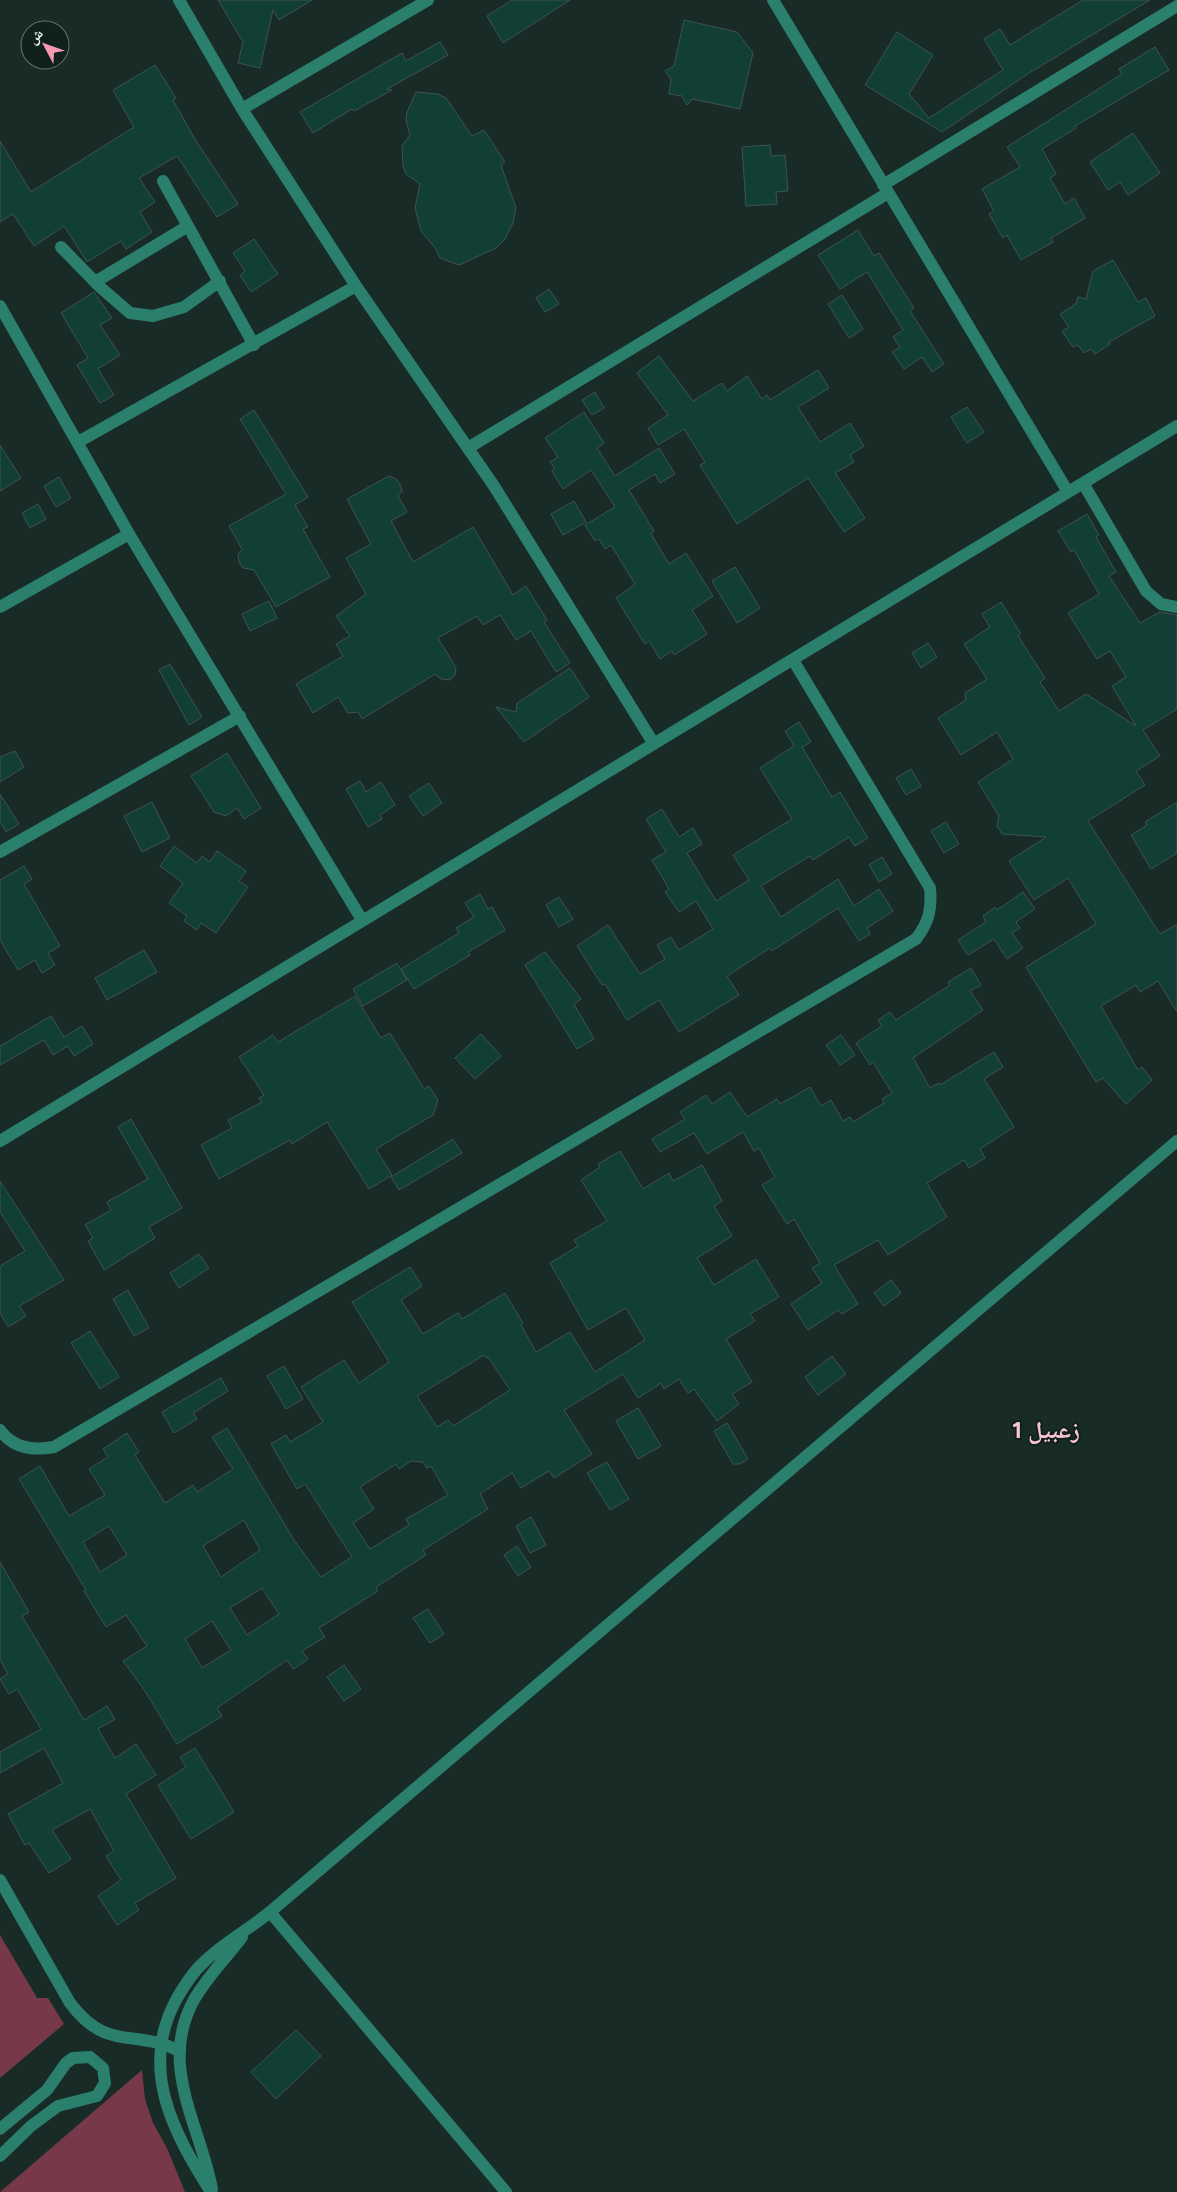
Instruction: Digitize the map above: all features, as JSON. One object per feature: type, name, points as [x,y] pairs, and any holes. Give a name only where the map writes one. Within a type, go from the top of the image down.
[{"type":"street","points":[[179,0],[242,110],[356,286],[468,448],[654,744]]},
{"type":"street","points":[[242,110],[428,0]]},
{"type":"street","points":[[773,0],[1068,492]]},
{"type":"street","points":[[468,448],[1177,6]]},
{"type":"street","points":[[163,181],[254,345]]},
{"type":"street","points":[[95,282],[188,226]]},
{"type":"street","points":[[61,247],[95,282],[130,313],[154,316],[184,307],[220,281]]},
{"type":"street","points":[[78,442],[254,345],[356,286]]},
{"type":"street","points":[[0,306],[129,534],[362,920]]},
{"type":"street","points":[[0,1141],[1177,426]]},
{"type":"street","points":[[1083,483],[1146,591],[1161,604],[1177,607]]},
{"type":"street","points":[[0,608],[129,534]]},
{"type":"street","points":[[0,1430],[5,1437],[20,1446],[37,1450],[54,1447],[916,939],[927,924],[932,907],[930,888],[793,660]]},
{"type":"street","points":[[0,852],[240,716]]},
{"type":"street","points":[[211,2192],[184,2145],[166,2104],[160,2077],[161,2043],[169,2016],[185,1984],[202,1964],[222,1946],[244,1933],[270,1912],[1177,1141]]},
{"type":"street","points":[[0,1880],[70,2003],[82,2018],[97,2030],[116,2037],[161,2043],[180,2051]]},
{"type":"street","points":[[270,1912],[506,2192]]},
{"type":"street","points":[[211,2192],[209,2173],[182,2088],[180,2051],[187,2016],[194,1999],[244,1933]]},
{"type":"street","points":[[0,2129],[47,2090],[66,2063],[73,2058],[90,2057],[103,2068],[105,2083],[97,2096],[58,2106],[38,2121],[0,2156]]},
{"type":"shaded area","points":[[0,1935],[37,1998],[48,1998],[64,2024],[0,2078]]},
{"type":"shaded area","points":[[142,2070],[145,2099],[153,2123],[167,2148],[185,2192],[0,2192]]},
{"type":"building","points":[[218,0],[312,0],[279,20],[273,10],[260,68],[238,63],[243,42]]},
{"type":"building","points":[[512,0],[570,0],[503,43],[487,16]]},
{"type":"building","points":[[1083,0],[1150,0],[1029,73],[942,132],[865,85],[897,32],[933,55],[909,94],[929,118],[1003,70],[984,39],[1000,29],[1010,45]]},
{"type":"building","points":[[684,20],[737,32],[753,53],[740,109],[693,99],[687,105],[682,96],[669,94],[671,79],[665,71],[674,66]]},
{"type":"building","points":[[440,42],[448,55],[387,89],[392,90],[354,111],[352,109],[313,133],[300,112],[402,53],[406,61]]},
{"type":"building","points":[[1155,47],[1169,70],[1075,126],[1076,128],[1042,149],[1056,174],[1050,178],[1065,204],[1074,198],[1085,218],[1051,238],[1053,242],[1021,260],[1007,235],[1003,238],[989,214],[994,211],[982,189],[1020,167],[1007,147],[1122,74],[1119,69]]},
{"type":"building","points":[[155,65],[176,98],[173,100],[196,141],[238,204],[217,217],[177,156],[139,178],[155,202],[140,212],[152,232],[126,249],[121,241],[87,262],[64,226],[34,246],[13,214],[0,222],[0,141],[31,192],[134,127],[113,90]]},
{"type":"building","points":[[416,92],[438,94],[446,98],[472,136],[484,130],[505,162],[501,165],[516,208],[513,223],[505,239],[496,248],[459,265],[440,258],[436,249],[421,231],[415,208],[420,184],[406,174],[403,166],[402,146],[410,135],[406,120],[407,112]]},
{"type":"building","points":[[1133,133],[1160,173],[1128,195],[1120,182],[1108,190],[1090,162]]},
{"type":"building","points":[[770,145],[771,156],[785,155],[788,191],[776,192],[777,204],[746,206],[742,147]]},
{"type":"building","points":[[858,230],[874,256],[879,253],[914,308],[910,311],[944,364],[932,372],[922,357],[904,369],[892,352],[900,347],[893,337],[903,330],[867,272],[840,289],[818,255]]},
{"type":"building","points":[[254,239],[278,274],[251,292],[240,275],[245,271],[233,253]]},
{"type":"building","points":[[1113,260],[1138,302],[1146,298],[1155,316],[1109,342],[1110,344],[1095,354],[1091,349],[1084,353],[1078,345],[1073,347],[1062,331],[1069,327],[1060,314],[1076,304],[1078,297],[1086,299],[1093,271]]},
{"type":"building","points":[[549,289],[559,304],[545,312],[536,298]]},
{"type":"building","points":[[94,292],[112,318],[100,325],[120,355],[98,369],[114,395],[100,403],[77,365],[88,358],[61,313]]},
{"type":"building","points":[[842,295],[863,329],[849,338],[828,304]]},
{"type":"building","points":[[659,356],[693,401],[722,383],[727,391],[747,376],[762,399],[767,395],[770,400],[818,370],[829,388],[798,407],[820,442],[850,423],[864,446],[850,455],[854,462],[835,473],[865,518],[844,532],[808,478],[737,524],[700,465],[705,462],[684,429],[658,445],[648,428],[668,415],[637,373]]},
{"type":"building","points":[[595,392],[604,408],[592,415],[582,400]]},
{"type":"building","points":[[967,407],[984,432],[967,443],[951,417]]},
{"type":"building","points":[[254,410],[308,497],[295,505],[308,527],[303,529],[330,577],[276,607],[254,570],[243,568],[239,562],[238,555],[242,549],[229,526],[286,494],[240,419]]},
{"type":"building","points":[[584,412],[604,443],[597,448],[615,476],[659,448],[675,474],[660,483],[655,474],[629,490],[654,531],[651,534],[669,564],[686,553],[713,596],[692,610],[707,634],[674,655],[672,651],[660,659],[649,641],[645,644],[616,598],[635,584],[611,545],[605,549],[599,539],[595,541],[585,525],[615,507],[591,470],[563,489],[552,471],[555,469],[550,462],[558,457],[545,438]]},
{"type":"building","points":[[0,445],[21,478],[0,491]]},
{"type":"building","points":[[389,476],[396,479],[400,484],[402,491],[398,496],[407,512],[391,521],[413,562],[473,527],[513,595],[526,586],[547,620],[544,622],[570,663],[556,672],[531,631],[516,640],[500,615],[483,625],[477,616],[438,638],[456,668],[455,675],[450,680],[441,679],[435,674],[362,719],[358,712],[348,713],[338,697],[313,713],[296,684],[343,656],[336,644],[350,636],[336,616],[366,594],[346,558],[371,544],[347,499]]},
{"type":"building","points":[[59,477],[71,498],[56,507],[44,486]]},
{"type":"building","points":[[574,501],[586,522],[563,535],[551,514]]},
{"type":"building","points":[[38,504],[46,519],[30,528],[22,513]]},
{"type":"building","points":[[1087,514],[1099,535],[1096,537],[1116,572],[1109,576],[1140,623],[1160,612],[1177,615],[1177,709],[1143,730],[1160,756],[1136,771],[1145,785],[1088,821],[1160,934],[1177,924],[1177,1012],[1158,981],[1140,992],[1136,985],[1101,1006],[1138,1070],[1142,1067],[1152,1080],[1126,1104],[1103,1078],[1096,1082],[1026,967],[1096,924],[1068,878],[1034,900],[1009,861],[1046,837],[1002,834],[997,826],[999,816],[978,782],[1013,759],[997,732],[961,755],[938,718],[966,700],[965,693],[987,679],[964,644],[990,627],[982,614],[1001,602],[1021,634],[1018,636],[1045,678],[1040,682],[1059,711],[1086,694],[1136,726],[1112,686],[1126,677],[1110,651],[1097,659],[1068,613],[1099,594],[1074,550],[1071,552],[1058,531]]},
{"type":"building","points":[[735,567],[760,608],[737,623],[712,581]]},
{"type":"building","points":[[269,601],[277,618],[250,631],[242,614]]},
{"type":"building","points":[[928,643],[937,657],[921,668],[912,653]]},
{"type":"building","points":[[170,664],[202,717],[189,725],[159,670]]},
{"type":"building","points":[[570,668],[589,697],[524,742],[496,707],[516,712],[517,703]]},
{"type":"building","points":[[799,722],[811,742],[802,747],[832,797],[840,792],[868,838],[855,846],[849,837],[813,860],[810,856],[761,886],[781,917],[838,879],[854,906],[879,889],[893,911],[867,928],[870,934],[859,941],[838,908],[772,951],[770,948],[727,976],[739,995],[679,1032],[659,1000],[627,1020],[605,984],[602,985],[577,946],[608,925],[640,974],[665,959],[657,945],[671,937],[679,950],[713,929],[696,901],[679,912],[665,892],[669,889],[652,860],[666,852],[646,819],[662,809],[679,837],[693,828],[702,844],[687,853],[716,901],[749,880],[733,855],[792,819],[760,768],[794,746],[785,731]]},
{"type":"building","points":[[15,751],[24,767],[0,782],[0,757]]},
{"type":"building","points":[[227,753],[261,808],[244,819],[237,808],[226,816],[214,812],[191,776]]},
{"type":"building","points":[[911,769],[921,786],[906,795],[896,778]]},
{"type":"building","points":[[360,781],[366,792],[381,782],[395,805],[380,815],[382,819],[368,827],[346,789]]},
{"type":"building","points":[[429,783],[442,803],[423,816],[409,796]]},
{"type":"building","points":[[0,794],[19,824],[6,832],[0,822]]},
{"type":"building","points":[[152,802],[170,838],[142,852],[124,816]]},
{"type":"building","points":[[1177,802],[1177,853],[1151,869],[1131,835],[1147,825],[1145,822]]},
{"type":"building","points":[[946,822],[959,844],[944,853],[931,831]]},
{"type":"building","points":[[174,846],[197,863],[202,856],[210,862],[217,851],[246,871],[239,881],[248,887],[216,933],[201,923],[197,930],[184,921],[187,916],[169,903],[183,883],[160,866]]},
{"type":"building","points":[[882,857],[892,874],[879,882],[869,865]]},
{"type":"building","points":[[24,866],[32,879],[24,884],[60,946],[48,953],[55,965],[42,973],[35,960],[18,970],[0,940],[0,880]]},
{"type":"building","points":[[1023,892],[1035,909],[1016,922],[1020,928],[1012,933],[1023,948],[1007,959],[994,939],[968,955],[958,940],[986,922],[983,916],[995,907],[997,910]]},
{"type":"building","points":[[480,894],[488,909],[492,907],[505,930],[468,952],[470,955],[414,989],[401,969],[459,933],[456,928],[474,917],[465,903]]},
{"type":"building","points":[[559,897],[573,919],[559,927],[546,905]]},
{"type":"building","points":[[144,950],[157,972],[107,1000],[95,978]]},
{"type":"building","points":[[545,952],[581,999],[574,1004],[594,1039],[577,1049],[525,965]]},
{"type":"building","points":[[397,963],[407,980],[363,1006],[353,989]]},
{"type":"building","points":[[971,968],[981,985],[970,991],[983,1010],[913,1058],[930,1088],[939,1083],[940,1085],[994,1052],[1003,1067],[984,1079],[1014,1127],[980,1149],[985,1158],[969,1168],[964,1160],[927,1183],[947,1217],[888,1255],[878,1240],[834,1265],[858,1304],[842,1314],[838,1310],[808,1330],[791,1304],[822,1283],[812,1268],[820,1263],[794,1219],[787,1224],[762,1185],[775,1177],[759,1148],[754,1151],[743,1132],[707,1154],[694,1133],[660,1152],[652,1139],[685,1119],[680,1112],[706,1095],[712,1104],[730,1092],[747,1117],[777,1099],[780,1104],[810,1087],[821,1106],[831,1100],[843,1121],[850,1117],[853,1122],[884,1103],[882,1099],[892,1093],[873,1062],[870,1065],[856,1043],[882,1026],[878,1020],[890,1012],[896,1020],[950,985],[948,982]]},
{"type":"building","points":[[355,996],[381,1038],[390,1033],[424,1089],[429,1086],[438,1100],[433,1115],[376,1149],[392,1175],[369,1189],[327,1122],[292,1144],[290,1140],[219,1179],[201,1145],[232,1128],[228,1120],[262,1102],[259,1098],[264,1095],[239,1057],[273,1035],[278,1042]]},
{"type":"building","points":[[51,1016],[64,1037],[82,1026],[93,1044],[74,1056],[68,1046],[53,1055],[44,1040],[0,1065],[0,1046]]},
{"type":"building","points":[[481,1034],[501,1056],[475,1079],[455,1058]]},
{"type":"building","points":[[841,1035],[855,1055],[840,1065],[826,1045]]},
{"type":"building","points":[[131,1119],[182,1208],[149,1227],[155,1238],[104,1270],[88,1241],[93,1238],[85,1225],[111,1210],[107,1202],[148,1179],[118,1127]]},
{"type":"building","points":[[453,1139],[462,1153],[399,1190],[391,1177]]},
{"type":"building","points":[[620,1151],[643,1189],[669,1173],[673,1181],[702,1165],[722,1201],[714,1206],[732,1236],[697,1258],[714,1285],[756,1259],[779,1297],[750,1314],[755,1321],[726,1339],[752,1382],[732,1394],[739,1404],[717,1421],[694,1389],[688,1393],[679,1379],[664,1389],[661,1383],[638,1398],[623,1374],[564,1410],[592,1454],[554,1478],[549,1471],[521,1488],[512,1473],[480,1494],[488,1509],[423,1550],[426,1555],[376,1587],[378,1591],[319,1628],[325,1637],[302,1651],[308,1659],[293,1669],[287,1660],[217,1708],[222,1716],[177,1744],[145,1691],[123,1661],[147,1646],[126,1615],[106,1627],[84,1591],[86,1590],[19,1479],[40,1466],[69,1516],[105,1495],[89,1469],[108,1457],[103,1449],[127,1433],[139,1452],[135,1455],[165,1503],[193,1485],[197,1492],[233,1469],[212,1437],[227,1428],[294,1540],[321,1577],[352,1557],[305,1484],[297,1489],[271,1444],[286,1435],[290,1442],[323,1422],[301,1387],[344,1360],[359,1383],[389,1362],[352,1302],[410,1267],[422,1286],[401,1300],[423,1334],[458,1313],[462,1319],[505,1293],[523,1323],[521,1325],[536,1352],[570,1332],[595,1372],[645,1340],[626,1308],[588,1330],[550,1263],[578,1246],[574,1240],[607,1221],[581,1180],[600,1167],[598,1164]],"holes":[[[484,1355],[488,1357],[510,1390],[453,1426],[448,1420],[437,1427],[417,1396]],[[411,1461],[423,1462],[427,1468],[431,1466],[448,1495],[406,1519],[409,1525],[370,1549],[353,1523],[374,1509],[360,1487],[396,1464],[399,1469]],[[244,1520],[260,1550],[221,1577],[203,1546]],[[109,1526],[127,1555],[100,1572],[83,1542]],[[262,1588],[279,1614],[247,1635],[230,1608]],[[212,1621],[231,1650],[202,1668],[185,1639]]]},
{"type":"building","points":[[0,1181],[64,1280],[19,1306],[26,1316],[8,1327],[0,1313],[0,1266],[25,1251],[0,1212]]},
{"type":"building","points":[[199,1254],[209,1268],[179,1288],[170,1273]]},
{"type":"building","points":[[891,1280],[901,1293],[884,1306],[874,1293]]},
{"type":"building","points":[[128,1290],[149,1328],[134,1336],[113,1299]]},
{"type":"building","points":[[90,1331],[119,1377],[100,1389],[71,1343]]},
{"type":"building","points":[[832,1356],[846,1374],[818,1395],[805,1377]]},
{"type":"building","points":[[284,1366],[303,1399],[286,1409],[267,1376]]},
{"type":"building","points":[[221,1378],[228,1391],[193,1413],[197,1419],[174,1433],[162,1412]]},
{"type":"building","points":[[638,1408],[661,1446],[638,1459],[616,1421]]},
{"type":"building","points":[[727,1423],[748,1459],[740,1464],[733,1464],[714,1431]]},
{"type":"building","points":[[607,1462],[629,1499],[610,1510],[587,1473]]},
{"type":"building","points":[[531,1517],[546,1545],[530,1553],[516,1526]]},
{"type":"building","points":[[517,1546],[531,1567],[518,1576],[504,1555]]},
{"type":"building","points":[[0,1562],[29,1612],[22,1616],[84,1720],[107,1706],[115,1719],[98,1729],[115,1758],[136,1744],[156,1775],[126,1794],[176,1878],[135,1903],[139,1910],[117,1925],[98,1896],[121,1880],[106,1856],[114,1851],[90,1809],[52,1830],[71,1859],[49,1873],[29,1843],[25,1845],[8,1814],[63,1783],[44,1748],[0,1773],[0,1752],[41,1729],[17,1689],[9,1694],[0,1679],[8,1674],[0,1660]]},
{"type":"building","points":[[428,1609],[444,1634],[430,1643],[413,1618]]},
{"type":"building","points":[[344,1665],[361,1689],[344,1701],[327,1677]]},
{"type":"building","points":[[195,1748],[234,1812],[191,1839],[158,1785],[186,1767],[180,1757]]},
{"type":"building","points":[[296,2030],[321,2056],[276,2099],[251,2072]]},
{"type":"district","name":"زعبيل 1","points":[[1046,1429]]}]
